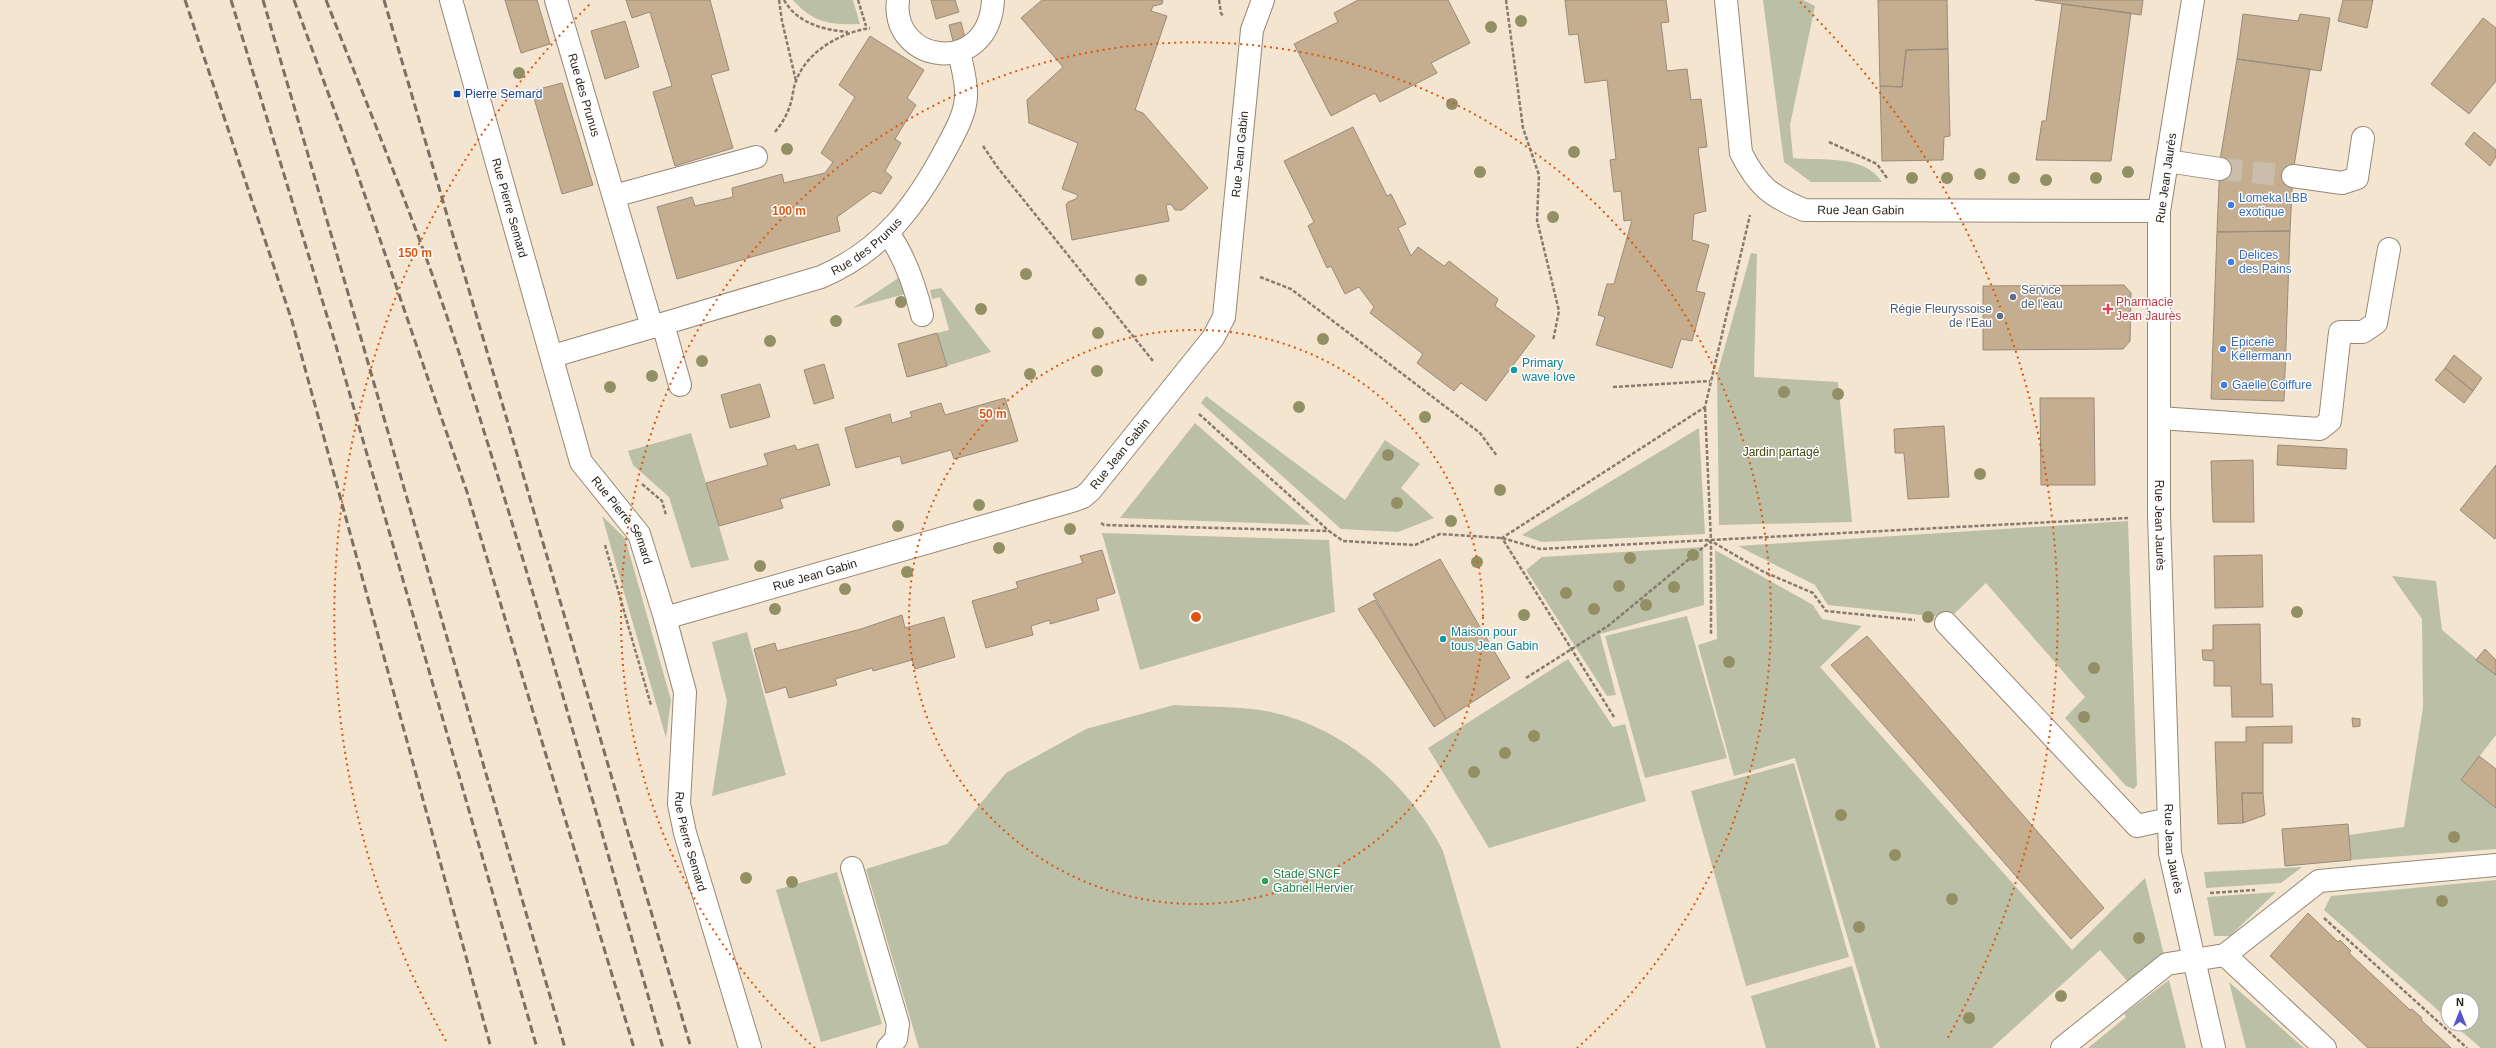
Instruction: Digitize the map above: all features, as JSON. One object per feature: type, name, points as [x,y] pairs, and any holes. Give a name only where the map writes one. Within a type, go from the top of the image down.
[{"type":"street","name":"Rue Pierre Semard","points":[[452,0],[553,356],[581,462],[639,534],[665,618],[685,692],[679,804],[685,833],[750,1048]]},
{"type":"street","name":"Rue des Prunus","points":[[556,0],[614,196],[658,326]]},
{"type":"street","points":[[898,0],[900,22],[906,35],[917,45],[931,52],[945,54],[959,52],[974,44],[986,32],[992,17],[993,0]]},
{"type":"street","name":"Rue Jean Gabin","points":[[665,618],[1072,501],[1083,497],[1090,491],[1213,338],[1224,317],[1252,30],[1263,0]]},
{"type":"street","name":"Rue Jean Gabin","points":[[1726,0],[1741,153],[1752,174],[1778,199],[1804,210],[1910,212],[2159,211]]},
{"type":"street","name":"Rue Jean Jaurès","points":[[2193,0],[2159,211],[2159,418],[2170,853],[2214,1048]]},
{"type":"street","name":"Rue des Prunus","points":[[553,356],[821,277],[850,263],[888,233],[928,184],[958,125],[967,95],[959,52]]},
{"type":"street","points":[[2294,176],[2342,183],[2357,178],[2363,138]]},
{"type":"street","points":[[614,196],[756,157]]},
{"type":"street","points":[[2167,161],[2220,169]]},
{"type":"street","points":[[888,233],[898,247],[917,293],[922,314]]},
{"type":"street","points":[[2159,418],[2320,429],[2330,421],[2340,332],[2363,332],[2376,323],[2389,249]]},
{"type":"street","points":[[658,326],[680,385]]},
{"type":"street","points":[[1946,623],[2137,826],[2169,819]]},
{"type":"street","points":[[2062,1048],[2167,964],[2225,955],[2319,881],[2496,865]]},
{"type":"street","points":[[852,868],[898,1024],[896,1039],[888,1048]]},
{"type":"street","points":[[2225,955],[2325,1048]]},
{"type":"path","points":[[779,0],[782,21],[796,81]]},
{"type":"path","points":[[784,0],[802,19],[829,31],[848,32],[900,22]]},
{"type":"path","points":[[858,0],[867,28]]},
{"type":"path","points":[[1506,0],[1523,128],[1539,175],[1537,220],[1559,311],[1553,341]]},
{"type":"path","points":[[756,157],[784,119],[791,104],[796,81],[812,56],[848,32]]},
{"type":"path","points":[[979,139],[998,168],[1154,362]]},
{"type":"path","points":[[1829,142],[1877,164],[1910,212]]},
{"type":"path","points":[[1711,635],[1711,541],[1705,407],[1753,201],[1766,189]]},
{"type":"path","points":[[1255,275],[1290,289],[1480,433],[1497,456]]},
{"type":"path","points":[[1613,387],[1711,381]]},
{"type":"path","points":[[1502,538],[1705,407]]},
{"type":"path","points":[[1199,414],[1343,541],[1415,545],[1440,534],[1502,538],[1540,549],[2135,517]]},
{"type":"path","points":[[1099,521],[1104,525],[1329,530]]},
{"type":"path","points":[[603,538],[653,713]]},
{"type":"path","points":[[1502,538],[1571,651],[1614,717]]},
{"type":"path","points":[[1711,541],[1764,572],[1813,592],[1826,611],[1946,623]]},
{"type":"path","points":[[1526,678],[1571,651],[1608,626],[1711,541]]},
{"type":"path","points":[[2300,896],[2467,1048]]},
{"type":"green space","points":[[793,0],[853,0],[860,24],[840,24],[823,21],[808,14]]},
{"type":"green space","points":[[1763,0],[1803,0],[1815,6],[1790,125],[1793,158],[1854,163],[1865,167],[1874,173],[1882,182],[1811,182],[1784,162]]},
{"type":"green space","name":"Jardin partagé","points":[[1751,253],[1757,254],[1754,377],[1838,382],[1852,522],[1719,525],[1717,375]]},
{"type":"green space","points":[[903,275],[909,293],[853,308]]},
{"type":"green space","points":[[941,288],[991,352],[947,366],[937,333],[949,330],[940,297],[932,299],[930,290]]},
{"type":"green space","points":[[1206,396],[1345,500],[1385,440],[1420,464],[1401,488],[1434,518],[1398,532],[1341,529],[1201,403]]},
{"type":"green space","points":[[1195,423],[1311,525],[1120,518]]},
{"type":"green space","points":[[1699,428],[1705,534],[1542,542],[1522,535]]},
{"type":"green space","points":[[691,433],[729,560],[691,568],[669,497],[633,465],[628,451]]},
{"type":"green space","points":[[602,516],[625,538],[671,700],[666,738]]},
{"type":"green space","points":[[2128,521],[2137,785],[2134,789],[2126,786],[2065,718],[2085,697],[1986,583],[1950,618],[1828,605],[1815,585],[1738,546]]},
{"type":"green space","points":[[1102,533],[1329,540],[1335,612],[1140,670]]},
{"type":"green space","points":[[1703,547],[1704,605],[1600,634],[1616,695],[1607,696],[1526,570],[1542,557]]},
{"type":"green space","points":[[1715,550],[1813,605],[1822,619],[1862,626],[1820,667],[2072,950],[2145,878],[2164,955],[2129,983],[2100,950],[1992,1048],[1880,1048],[1795,758],[1734,776],[1698,645],[1717,639]]},
{"type":"green space","points":[[2392,576],[2436,581],[2442,630],[2496,675],[2496,735],[2461,780],[2496,808],[2496,849],[2351,860],[2349,835],[2404,827],[2423,708],[2422,619]]},
{"type":"green space","points":[[1687,616],[1727,758],[1645,778],[1605,636]]},
{"type":"green space","points":[[747,632],[786,775],[712,796],[727,701],[712,642]]},
{"type":"green space","points":[[1568,659],[1613,727],[1625,724],[1646,801],[1489,848],[1428,748]]},
{"type":"green space","points":[[1174,705],[1260,710],[1298,720],[1324,731],[1349,746],[1394,782],[1413,804],[1443,851],[1501,1048],[919,1048],[866,869],[947,844],[1006,773],[1086,729]]},
{"type":"green space","points":[[1794,763],[1849,957],[1746,986],[1691,791]]},
{"type":"green space","points":[[2302,867],[2281,883],[2206,888],[2204,872]]},
{"type":"green space","points":[[837,872],[882,1024],[821,1042],[776,890]]},
{"type":"green space","points":[[2496,880],[2496,1048],[2481,1048],[2462,1032],[2480,1032],[2480,992],[2440,992],[2440,1012],[2324,910],[2331,896]]},
{"type":"green space","points":[[2276,892],[2230,936],[2214,936],[2207,897]]},
{"type":"green space","points":[[1852,966],[1876,1048],[1766,1048],[1751,996]]},
{"type":"green space","points":[[2169,980],[2186,1048],[2088,1048],[2126,1017],[2124,1014]]},
{"type":"green space","points":[[2229,982],[2304,1048],[2246,1048]]},
{"type":"building","points":[[505,0],[537,0],[550,44],[521,53]]},
{"type":"building","points":[[626,0],[710,0],[729,70],[711,75],[733,148],[675,166],[653,92],[672,86],[650,12],[632,18]]},
{"type":"building","points":[[931,0],[955,0],[959,12],[936,19]]},
{"type":"building","points":[[1042,0],[1163,0],[1162,4],[1153,6],[1151,11],[1167,16],[1135,110],[1143,113],[1208,188],[1182,210],[1175,210],[1171,204],[1166,205],[1169,221],[1072,240],[1066,205],[1068,202],[1076,199],[1078,195],[1062,189],[1078,143],[1029,123],[1027,100],[1063,67],[1021,18]]},
{"type":"building","points":[[1358,0],[1448,0],[1470,43],[1431,63],[1437,73],[1380,102],[1375,93],[1331,116],[1294,44],[1338,22],[1334,13]]},
{"type":"building","points":[[1565,0],[1666,0],[1669,22],[1661,23],[1667,71],[1687,69],[1691,100],[1701,99],[1707,147],[1698,148],[1706,211],[1694,214],[1692,240],[1709,245],[1696,291],[1705,293],[1692,341],[1681,339],[1672,368],[1596,345],[1605,317],[1598,315],[1607,284],[1614,284],[1632,220],[1624,221],[1621,191],[1614,192],[1610,160],[1616,159],[1607,80],[1585,83],[1578,34],[1569,35]]},
{"type":"building","points":[[1878,0],[1947,0],[1948,49],[1906,50],[1902,87],[1880,86]]},
{"type":"building","points":[[2035,0],[2143,0],[2141,15]]},
{"type":"building","points":[[2343,0],[2373,0],[2367,28],[2338,21]]},
{"type":"building","points":[[2062,4],[2131,13],[2111,161],[2036,160],[2042,121],[2046,121]]},
{"type":"building","points":[[2243,14],[2298,21],[2300,14],[2330,18],[2321,71],[2237,59]]},
{"type":"building","points":[[2483,18],[2496,28],[2496,81],[2469,114],[2431,84]]},
{"type":"building","points":[[625,21],[639,67],[605,79],[591,31]]},
{"type":"building","points":[[961,22],[965,38],[953,41],[949,25]]},
{"type":"building","points":[[870,36],[924,70],[907,98],[916,105],[895,139],[901,143],[885,171],[892,177],[881,194],[873,191],[837,217],[840,231],[677,279],[657,207],[692,197],[695,206],[733,197],[732,188],[782,174],[784,183],[825,173],[833,162],[821,153],[855,97],[839,85]]},
{"type":"building","points":[[1948,49],[1950,136],[1944,137],[1943,160],[1882,161],[1880,86],[1902,87],[1906,50]]},
{"type":"building","points":[[2237,59],[2310,69],[2293,172],[2290,231],[2217,232],[2220,160]]},
{"type":"building","points":[[562,83],[593,185],[562,194],[532,91]]},
{"type":"building","points":[[1353,127],[1387,196],[1391,194],[1406,224],[1398,228],[1411,256],[1418,247],[1444,266],[1449,261],[1498,299],[1495,306],[1535,336],[1486,401],[1461,383],[1454,391],[1417,363],[1423,354],[1370,313],[1374,307],[1359,287],[1345,294],[1331,266],[1327,268],[1308,226],[1314,222],[1284,161]]},
{"type":"building","points":[[2474,132],[2496,150],[2496,157],[2490,166],[2465,144]]},
{"type":"building","points":[[2290,231],[2284,401],[2211,399],[2217,232]]},
{"type":"building","points":[[2124,285],[2131,293],[2130,341],[2123,349],[1983,350],[1983,286]]},
{"type":"building","points":[[937,333],[947,366],[907,377],[898,344]]},
{"type":"building","points":[[2454,355],[2482,378],[2473,391],[2445,368]]},
{"type":"building","points":[[824,364],[834,398],[814,404],[804,370]]},
{"type":"building","points":[[2445,368],[2473,391],[2464,403],[2435,380]]},
{"type":"building","points":[[760,384],[770,417],[730,428],[721,395]]},
{"type":"building","points":[[1005,398],[1018,441],[954,459],[951,450],[902,464],[900,456],[856,468],[845,428],[890,414],[892,423],[912,417],[910,412],[941,403],[945,415]]},
{"type":"building","points":[[2040,398],[2094,398],[2095,485],[2041,485]]},
{"type":"building","points":[[1944,426],[1949,497],[1908,499],[1904,453],[1895,453],[1894,429]]},
{"type":"building","points":[[818,444],[830,485],[780,499],[783,508],[719,526],[706,483],[768,465],[764,454],[795,445],[797,450]]},
{"type":"building","points":[[2278,445],[2347,449],[2346,469],[2277,465]]},
{"type":"building","points":[[2253,460],[2254,522],[2213,522],[2211,461]]},
{"type":"building","points":[[2496,465],[2496,537],[2495,539],[2460,510]]},
{"type":"building","points":[[1102,550],[1115,593],[1096,599],[1099,610],[1050,624],[1050,620],[1031,626],[1033,635],[986,648],[972,601],[1018,588],[1016,582],[1083,563],[1080,556]]},
{"type":"building","points":[[2262,555],[2263,607],[2215,608],[2214,556]]},
{"type":"building","name":"Maison pour tous Jean Gabin","points":[[1440,559],[1510,678],[1446,719],[1373,594]]},
{"type":"building","points":[[1375,600],[1446,719],[1434,727],[1358,609]]},
{"type":"building","points":[[902,615],[905,628],[944,617],[955,657],[915,669],[912,660],[873,671],[872,668],[835,679],[837,685],[789,698],[786,687],[766,693],[754,649],[775,643],[777,651],[861,629]]},
{"type":"building","points":[[2260,624],[2261,684],[2272,684],[2273,717],[2232,717],[2231,686],[2214,686],[2214,661],[2203,660],[2202,650],[2213,650],[2213,625]]},
{"type":"building","points":[[1867,636],[2104,908],[2071,939],[1831,665]]},
{"type":"building","points":[[2485,649],[2496,660],[2496,675],[2476,660]]},
{"type":"building","points":[[2352,718],[2360,719],[2360,726],[2353,727]]},
{"type":"building","points":[[2292,726],[2292,743],[2263,743],[2263,793],[2242,793],[2243,823],[2218,824],[2215,742],[2246,742],[2246,727]]},
{"type":"building","points":[[2479,756],[2496,769],[2496,808],[2461,780]]},
{"type":"building","points":[[2242,793],[2263,793],[2265,815],[2243,823]]},
{"type":"building","points":[[2348,824],[2351,860],[2285,866],[2282,829]]},
{"type":"building","points":[[2308,913],[2338,942],[2340,940],[2351,951],[2349,953],[2410,1010],[2412,1009],[2422,1018],[2421,1020],[2451,1048],[2368,1048],[2270,956]]},
{"type":"tunnel","points":[[2220,169],[2293,176]]},
{"type":"railway","points":[[185,0],[292,321],[491,1048]]},
{"type":"railway","points":[[231,0],[334,339],[537,1048]]},
{"type":"railway","points":[[263,0],[565,1048]]},
{"type":"railway","points":[[294,0],[352,158],[467,492],[634,1048]]},
{"type":"railway","points":[[326,0],[380,137],[449,321],[516,537],[663,1048]]},
{"type":"railway","points":[[384,0],[691,1048]]},
{"type":"place","name":"Pierre Semard","points":[[457,94]]},
{"type":"place","name":"Lomeka LBB exotique","points":[[2231,205]]},
{"type":"place","name":"Delices des Pains","points":[[2231,262]]},
{"type":"place","name":"Service de l'eau","points":[[2013,297]]},
{"type":"place","name":"Pharmacie Jean Jaurès","points":[[2108,309]]},
{"type":"place","name":"Régie Fleuryssoise de l'Eau","points":[[2000,316]]},
{"type":"place","name":"Epicerie Kellermann","points":[[2223,349]]},
{"type":"place","name":"Primary wave love","points":[[1514,370]]},
{"type":"place","name":"Gaelle Coiffure","points":[[2224,385]]},
{"type":"place","name":"Maison pour tous Jean Gabin","points":[[1443,639]]},
{"type":"place","name":"Stade SNCF Gabriel Hervier","points":[[1265,881]]}]
